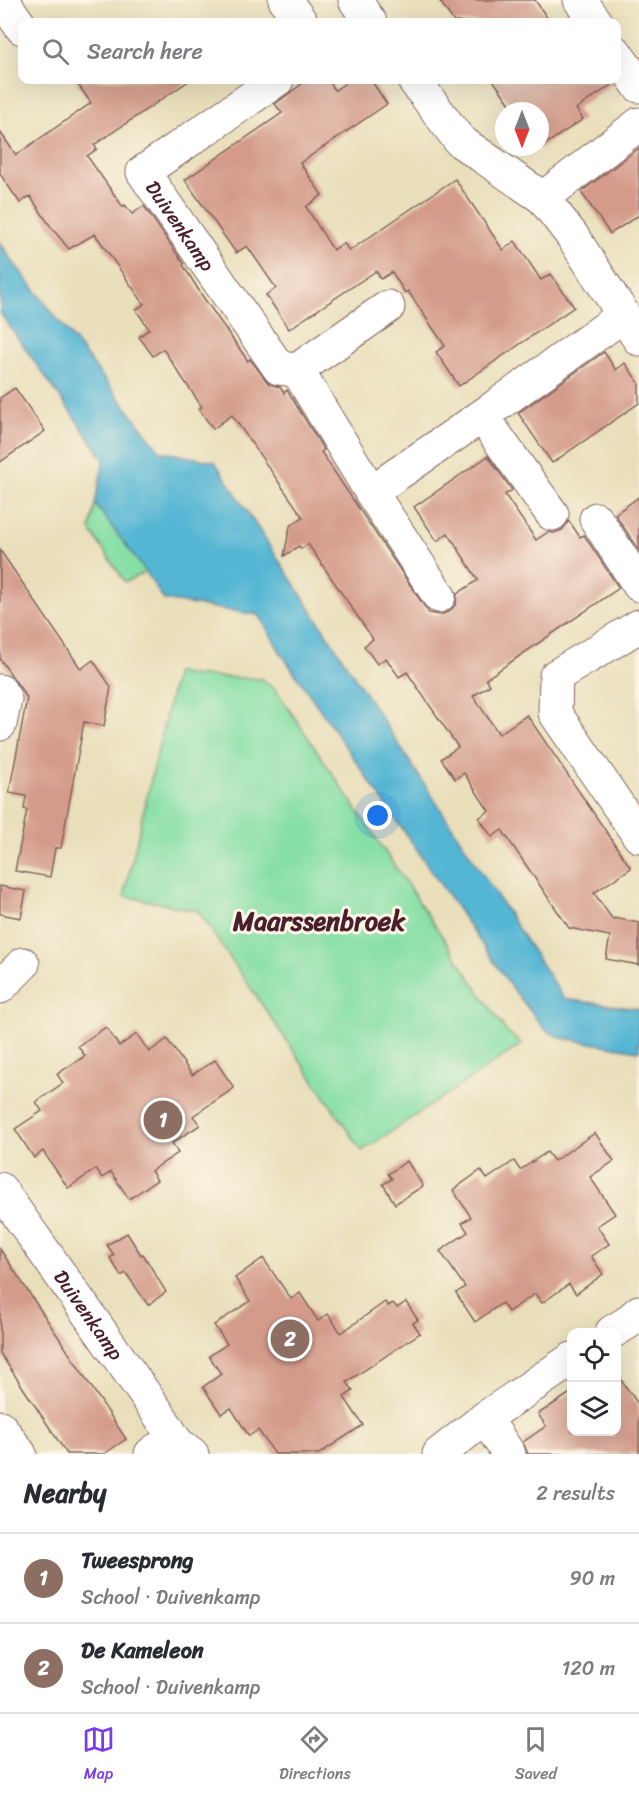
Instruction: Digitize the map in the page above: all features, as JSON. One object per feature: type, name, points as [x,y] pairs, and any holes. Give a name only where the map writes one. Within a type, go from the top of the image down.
[{"type":"street","points":[[2,0],[18,22]]},
{"type":"street","points":[[285,0],[298,18]]},
{"type":"street","points":[[621,60],[639,86]]},
{"type":"street","name":"Duivenkamp","points":[[271,84],[143,172],[279,368],[297,370]]},
{"type":"street","points":[[371,492],[482,416],[632,327],[573,237],[543,198],[460,141],[417,84]]},
{"type":"street","points":[[543,198],[639,124]]},
{"type":"street","points":[[388,307],[297,370],[371,492],[439,596]]},
{"type":"street","points":[[482,416],[552,514]]},
{"type":"street","points":[[596,519],[639,585]]},
{"type":"street","points":[[638,823],[555,713],[556,676],[639,626]]},
{"type":"street","points":[[0,691],[5,699],[0,724]]},
{"type":"street","points":[[0,987],[23,964]]},
{"type":"street","name":"Duivenkamp","points":[[0,1189],[158,1413],[173,1450]]},
{"type":"street","points":[[439,1454],[485,1418],[567,1362]]},
{"type":"street","points":[[485,1418],[509,1454]]},
{"type":"street","points":[[0,1427],[20,1454]]},
{"type":"green space","points":[[95,504],[146,572],[125,582],[90,530]]},
{"type":"green space","points":[[176,672],[185,675],[262,679],[276,690],[506,1031],[522,1044],[362,1151],[198,911],[124,896]]},
{"type":"water","points":[[0,242],[160,451],[215,462],[564,999],[639,1009],[639,1051],[561,1038],[545,1030],[510,985],[281,653],[259,615],[164,600],[95,504],[104,459],[0,313]]},
{"type":"building","points":[[439,0],[535,0],[547,18],[451,18]]},
{"type":"building","points":[[78,84],[184,84],[94,145],[97,149],[87,156],[123,207],[125,205],[132,214],[144,206],[248,361],[250,359],[269,384],[280,387],[284,393],[287,390],[324,450],[321,452],[429,613],[441,615],[450,611],[456,604],[457,594],[478,580],[448,533],[437,541],[414,507],[488,456],[512,490],[505,495],[536,540],[548,532],[554,533],[562,530],[569,521],[580,537],[584,535],[619,588],[486,679],[490,685],[473,696],[499,734],[527,715],[631,868],[594,893],[613,920],[614,918],[639,923],[639,965],[606,959],[610,936],[569,928],[502,830],[492,837],[479,818],[489,811],[464,773],[455,779],[441,759],[458,747],[407,672],[399,677],[386,658],[377,664],[364,646],[373,639],[308,544],[301,549],[299,546],[284,556],[290,526],[303,517],[232,415],[213,429],[199,409],[202,407],[163,349],[153,356],[139,337],[149,329],[136,310],[144,304],[95,234],[69,249],[30,196],[20,203],[0,174],[0,132],[16,155],[91,103]]},
{"type":"building","points":[[302,84],[331,84],[335,90],[344,84],[374,84],[387,104],[300,163],[322,195],[306,207],[333,250],[344,243],[349,251],[455,179],[503,250],[515,241],[541,280],[551,274],[574,307],[459,386],[436,352],[445,346],[408,291],[405,293],[392,272],[381,279],[376,271],[289,329],[266,295],[276,288],[247,246],[236,253],[185,180],[282,113],[275,104]]},
{"type":"building","points":[[496,84],[613,84],[576,109],[583,119],[549,142],[549,102],[509,102]]},
{"type":"building","points":[[639,148],[639,215],[610,234],[581,192]]},
{"type":"building","points":[[604,352],[616,370],[625,363],[639,383],[639,403],[552,463],[518,413]]},
{"type":"building","points":[[15,388],[45,431],[0,462],[0,398]]},
{"type":"building","points":[[639,497],[639,551],[615,514]]},
{"type":"building","points":[[0,550],[81,669],[93,660],[111,687],[104,726],[84,722],[61,848],[55,848],[50,877],[15,871],[27,810],[24,809],[26,796],[9,793],[27,698],[0,659]]},
{"type":"building","points":[[0,886],[26,891],[21,918],[0,914]]},
{"type":"building","points":[[106,1027],[119,1046],[137,1034],[149,1052],[167,1039],[192,1075],[215,1060],[234,1088],[193,1116],[200,1125],[172,1143],[178,1153],[151,1171],[157,1180],[129,1199],[111,1172],[102,1178],[96,1169],[68,1188],[43,1151],[34,1158],[15,1129],[42,1111],[36,1102],[63,1083],[57,1074],[85,1056],[78,1046]]},
{"type":"building","points":[[595,1133],[614,1161],[590,1177],[615,1214],[597,1226],[609,1244],[591,1256],[603,1274],[576,1294],[569,1284],[542,1303],[535,1294],[508,1312],[502,1303],[475,1322],[456,1293],[465,1287],[440,1251],[468,1232],[462,1223],[471,1217],[453,1190],[481,1170],[487,1179],[514,1161],[520,1170],[547,1152],[554,1161]]},
{"type":"building","points":[[407,1161],[423,1186],[395,1204],[383,1184],[392,1179],[388,1174]]},
{"type":"building","points":[[127,1233],[166,1292],[148,1305],[126,1273],[121,1276],[110,1258],[114,1255],[107,1245]]},
{"type":"building","points":[[0,1249],[126,1439],[104,1454],[67,1454],[0,1353]]},
{"type":"building","points":[[263,1258],[291,1299],[300,1293],[318,1321],[328,1314],[341,1333],[385,1302],[388,1306],[393,1303],[397,1308],[406,1302],[418,1320],[413,1323],[420,1333],[347,1382],[353,1391],[344,1397],[363,1425],[319,1454],[275,1454],[258,1430],[249,1436],[231,1408],[221,1414],[203,1387],[221,1374],[209,1356],[227,1344],[214,1325],[250,1301],[235,1278]]},
{"type":"building","points":[[621,1380],[639,1405],[639,1454],[528,1454],[523,1442],[546,1426],[538,1414],[567,1395],[567,1436],[621,1436]]},
{"type":"place","name":"Tweesprong","points":[[163,1120]]},
{"type":"place","name":"De Kameleon","points":[[290,1339]]},
{"type":"district","name":"Maarssenbroek","points":[[319,921]]}]
